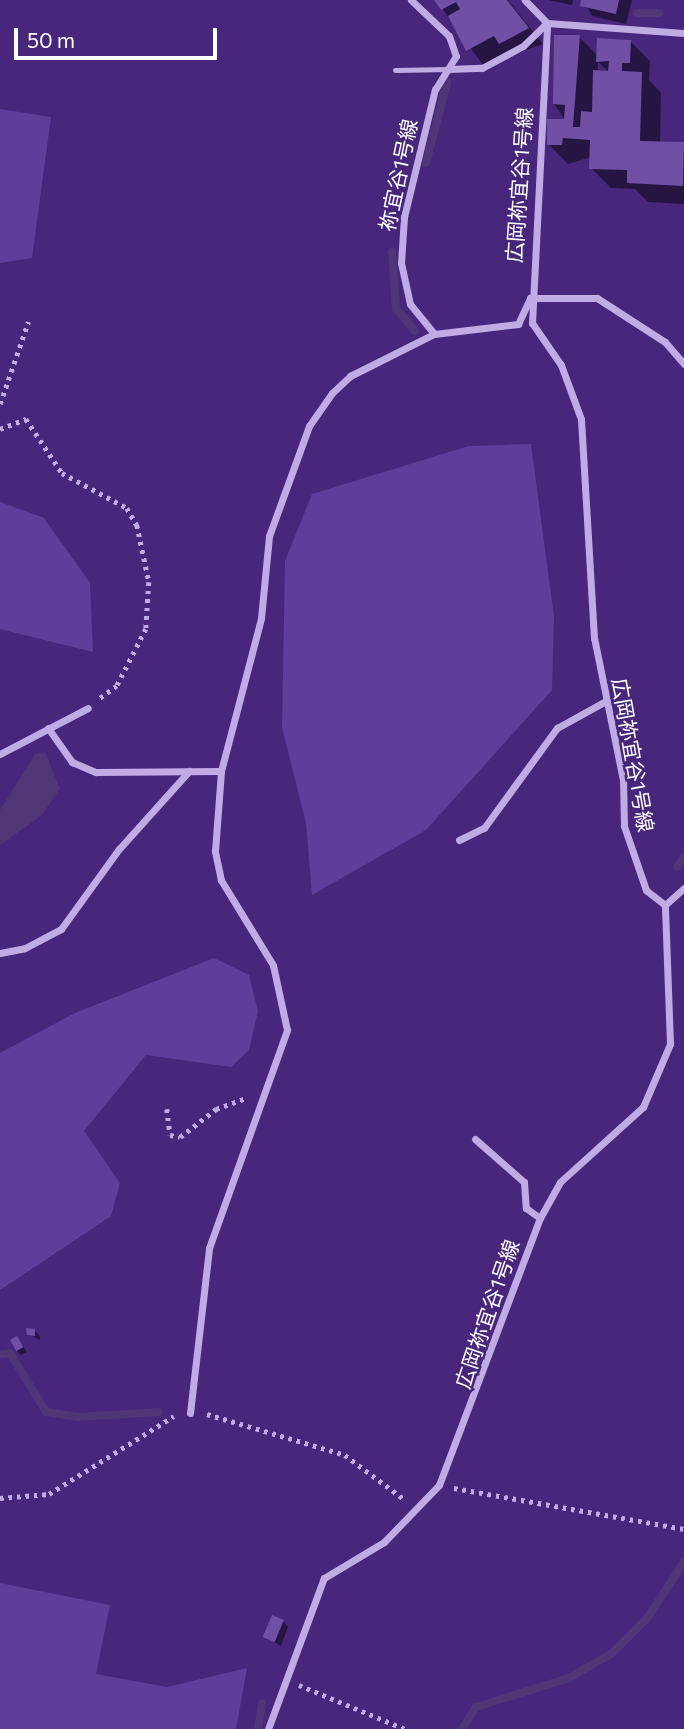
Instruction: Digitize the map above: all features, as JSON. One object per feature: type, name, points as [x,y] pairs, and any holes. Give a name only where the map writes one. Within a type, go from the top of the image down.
[{"type":"street","name":"祢宜谷1号線","points":[[411,0],[449,36],[456,56],[435,89],[401,243],[410,304],[434,334]]},
{"type":"street","points":[[525,0],[547,23],[684,33]]},
{"type":"street","points":[[449,69],[482,68],[523,46],[547,23]]},
{"type":"street","name":"広岡祢宜谷1号線","points":[[268,1729],[283,1677],[324,1577],[416,1515],[439,1485],[540,1218],[560,1182],[643,1107],[665,1066],[665,905],[646,890],[624,826],[623,780],[594,638],[582,419],[561,365],[531,323],[530,298],[547,23]]},
{"type":"street","points":[[190,1413],[209,1248],[284,1047],[287,1012],[272,965],[221,880],[215,851],[222,771],[261,618],[277,500],[309,426],[350,376],[434,334],[518,324],[530,298],[597,298],[665,342],[684,364]]},
{"type":"street","points":[[459,840],[484,828],[557,728],[606,701]]},
{"type":"street","points":[[0,754],[88,708]]},
{"type":"street","points":[[48,728],[82,768],[222,771]]},
{"type":"street","points":[[0,953],[25,948],[61,929],[102,870],[189,771]]},
{"type":"street","points":[[665,905],[684,888]]},
{"type":"street","points":[[475,1139],[528,1187],[526,1208],[540,1218]]},
{"type":"lane","points":[[395,70],[449,69]]},
{"type":"path","points":[[0,404],[28,322]]},
{"type":"path","points":[[0,429],[26,419],[62,473],[127,508],[137,525],[149,582],[146,629],[117,686],[88,708]]},
{"type":"path","points":[[167,1109],[170,1135],[180,1137],[235,1100],[266,1096]]},
{"type":"path","points":[[0,1498],[50,1494],[147,1427],[190,1413],[281,1432],[345,1455],[398,1491],[416,1515]]},
{"type":"path","points":[[439,1485],[684,1529]]},
{"type":"path","points":[[283,1677],[405,1729]]},
{"type":"shaded area","points":[[0,109],[51,117],[32,258],[0,263]]},
{"type":"shaded area","points":[[531,444],[554,617],[552,690],[426,830],[312,895],[306,823],[282,727],[285,561],[312,494],[469,446]]},
{"type":"shaded area","points":[[0,502],[44,518],[90,583],[93,652],[0,629]]},
{"type":"shaded area","points":[[45,752],[60,789],[41,816],[0,845],[0,810],[35,754]]},
{"type":"shaded area","points":[[214,958],[249,975],[258,1011],[249,1050],[231,1067],[146,1055],[84,1131],[120,1183],[111,1216],[0,1290],[0,1053],[75,1013]]},
{"type":"shaded area","points":[[0,1583],[110,1605],[96,1674],[167,1687],[247,1668],[236,1729],[0,1729]]},
{"type":"building","points":[[434,0],[507,0],[529,28],[499,44],[494,36],[466,51],[448,16],[460,9],[456,2],[441,10]]},
{"type":"building","points":[[581,0],[619,0],[616,14],[580,6]]},
{"type":"building","points":[[554,35],[580,35],[573,127],[580,127],[581,111],[592,112],[593,70],[608,71],[609,61],[596,62],[597,38],[631,40],[630,63],[622,63],[622,71],[642,72],[640,141],[684,142],[683,186],[627,183],[627,170],[589,169],[590,140],[563,138],[562,145],[547,145],[547,119],[564,119],[565,105],[553,104]]},
{"type":"building","points":[[26,1328],[35,1329],[35,1336],[27,1335]]},
{"type":"building","points":[[17,1336],[23,1347],[16,1351],[10,1340]]},
{"type":"building","points":[[272,1615],[284,1620],[275,1642],[263,1637]]},
{"type":"waterway","points":[[637,13],[659,13]]},
{"type":"waterway","points":[[426,163],[447,83]]},
{"type":"waterway","points":[[392,252],[396,309],[415,331]]},
{"type":"waterway","points":[[677,867],[684,857]]},
{"type":"waterway","points":[[0,1354],[10,1353],[46,1412],[78,1417],[159,1412]]},
{"type":"waterway","points":[[462,1729],[476,1707],[569,1678],[611,1654],[648,1617],[684,1562]]},
{"type":"waterway","points":[[258,1729],[262,1703]]}]
